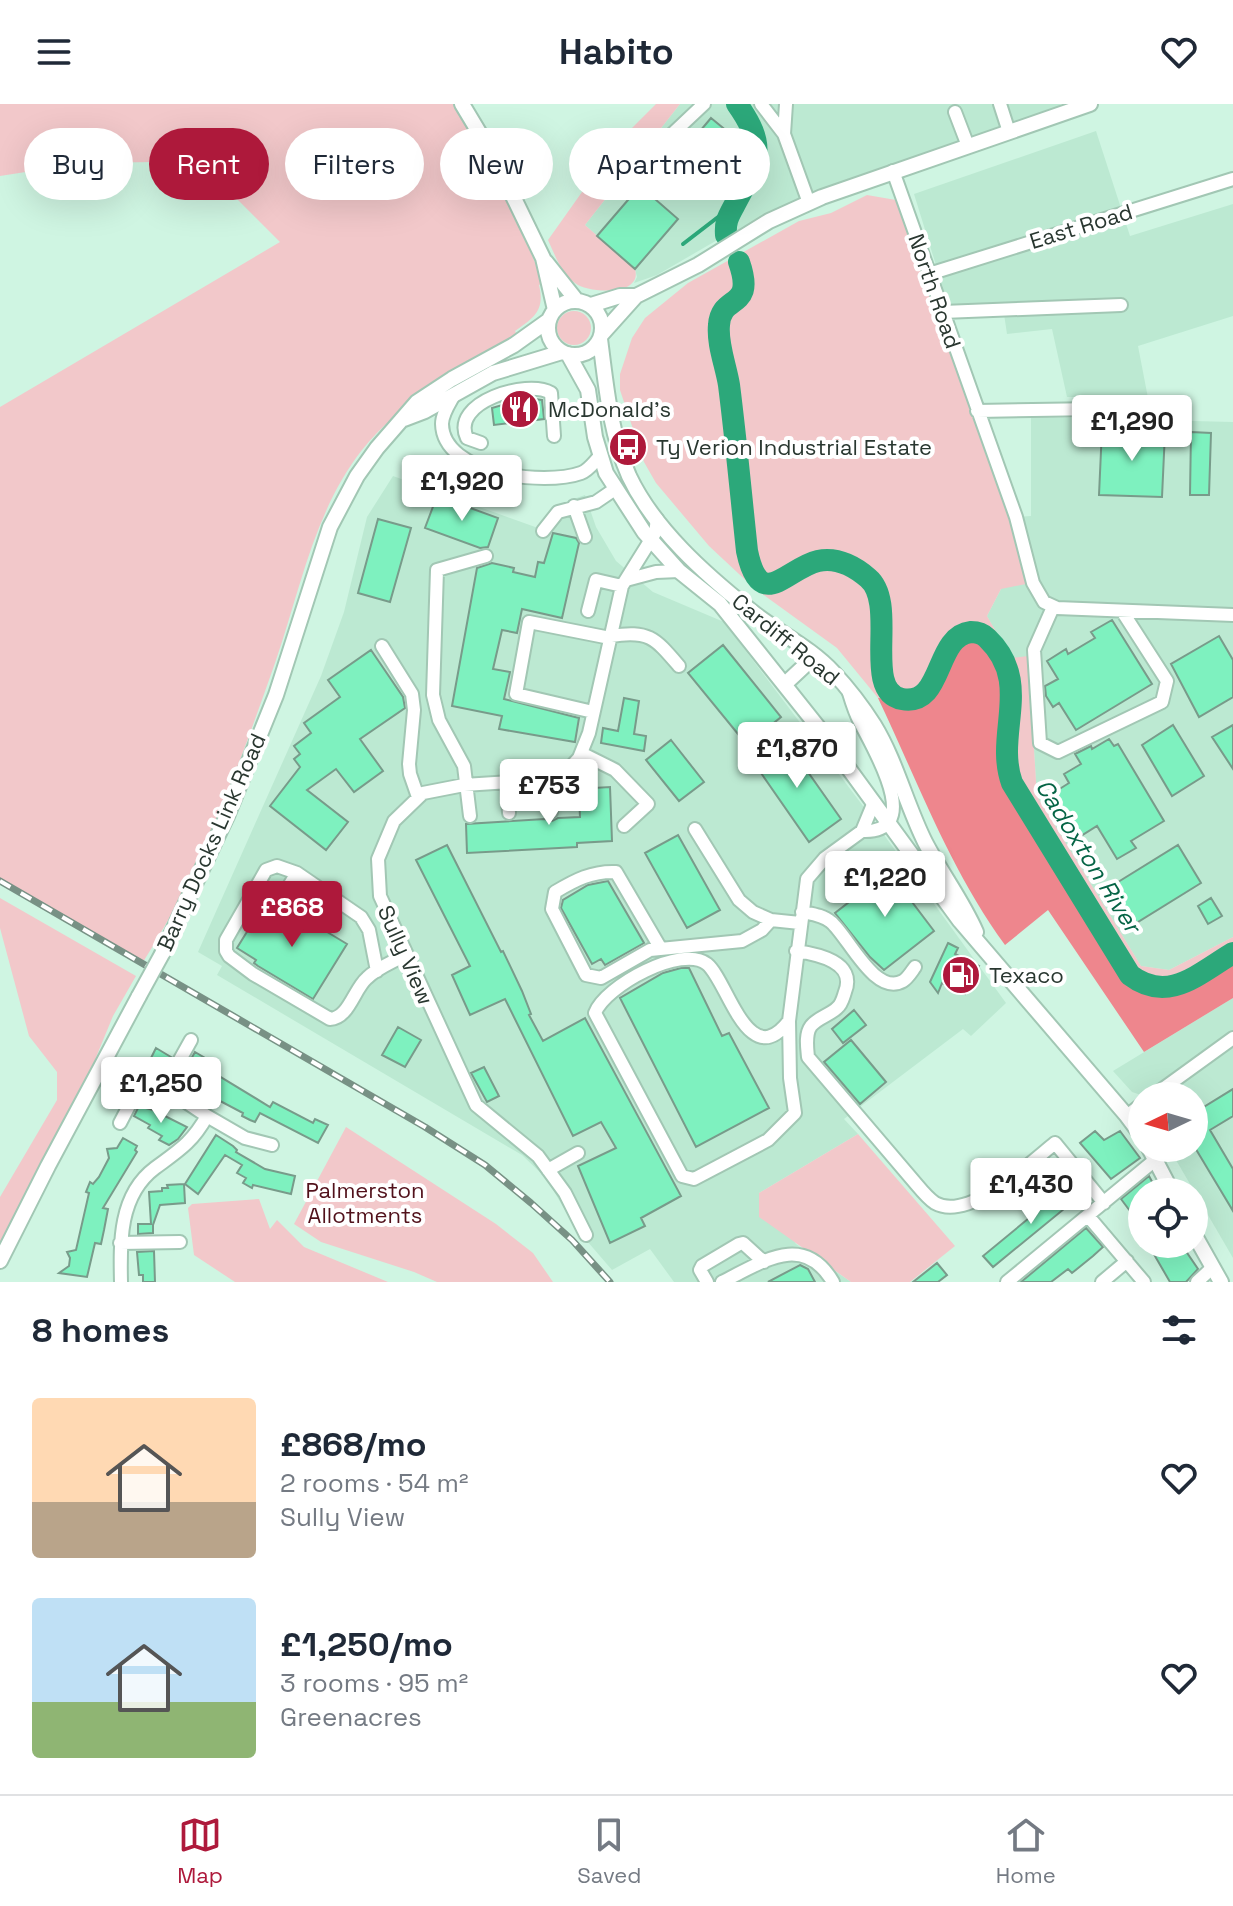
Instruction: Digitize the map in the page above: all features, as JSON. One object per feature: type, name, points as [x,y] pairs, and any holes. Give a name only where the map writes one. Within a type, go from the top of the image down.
[{"type":"main road","points":[[462,104],[495,159],[543,258],[600,318],[601,337]]},
{"type":"main road","points":[[543,258],[552,315],[549,334],[552,342],[565,353],[587,352],[636,296],[698,265],[769,221],[893,171],[1085,105]]},
{"type":"main road","points":[[552,315],[565,303],[636,296]]},
{"type":"main road","name":"Barry Docks Link Road","points":[[0,1261],[162,954],[227,816],[276,695],[330,527],[357,476],[382,441],[417,402],[514,345],[552,315]]},
{"type":"main road","name":"Cardiff Road","points":[[601,337],[608,400],[629,475],[657,519],[679,544],[751,611],[815,656],[847,689],[875,726],[925,841],[969,916],[981,944]]},
{"type":"main road","name":"Barry Docks Link Road","points":[[404,419],[425,411],[493,373],[565,353]]},
{"type":"main road","name":"Cardiff Road","points":[[565,353],[588,390],[600,456],[615,489],[650,541],[679,571],[720,604],[785,684],[960,921],[1127,1116]]},
{"type":"main road","points":[[785,684],[815,656]]},
{"type":"main road","points":[[1207,1258],[1221,1282]]},
{"type":"street","points":[[678,128],[704,104]]},
{"type":"street","points":[[761,104],[784,134],[809,203]]},
{"type":"street","points":[[784,134],[786,104]]},
{"type":"street","points":[[1000,104],[1009,132]]},
{"type":"street","points":[[955,112],[968,146]]},
{"type":"street","name":"North Road","points":[[893,171],[1016,517],[1033,583],[1040,598],[1053,607]]},
{"type":"street","name":"East Road","points":[[929,274],[1233,179]]},
{"type":"street","points":[[943,312],[1121,305]]},
{"type":"street","points":[[481,443],[467,438],[463,423],[465,418],[491,396],[505,392],[544,389],[551,393],[554,436]]},
{"type":"street","points":[[455,393],[441,421],[444,437],[453,450],[468,461],[502,473],[564,477],[585,472],[600,456]]},
{"type":"street","points":[[977,411],[1099,409]]},
{"type":"street","points":[[543,531],[558,512],[596,502],[615,489]]},
{"type":"street","points":[[574,506],[585,537]]},
{"type":"street","points":[[382,646],[412,694],[410,774],[418,797],[423,793],[464,785],[549,777],[567,771],[581,753],[624,583],[655,533],[657,519]]},
{"type":"street","points":[[470,816],[464,766],[439,720],[433,695],[437,570],[486,556]]},
{"type":"street","points":[[588,611],[596,580],[624,583],[656,572],[679,571]]},
{"type":"street","points":[[1122,611],[1167,681],[1162,702],[1058,752],[1040,743],[1034,650],[1053,607],[1233,615]]},
{"type":"street","points":[[593,712],[516,694],[529,622],[610,637],[633,632],[651,637],[679,666]]},
{"type":"street","points":[[847,689],[858,720],[881,762],[894,806],[888,822],[873,832],[862,831]]},
{"type":"street","points":[[581,753],[615,770],[648,804],[624,826]]},
{"type":"street","points":[[549,777],[551,812]]},
{"type":"street","points":[[507,782],[509,813]]},
{"type":"street","name":"Sully View","points":[[418,797],[394,821],[378,859],[380,896],[476,1105],[538,1156],[565,1193],[586,1235]]},
{"type":"street","points":[[789,1018],[783,1029],[766,1036],[750,1032],[711,968],[696,959],[672,961],[645,971],[611,990],[595,1013],[682,1176],[694,1179],[768,1140],[795,1113],[790,1078],[789,1018],[807,879],[825,858],[862,831],[874,802]]},
{"type":"street","points":[[695,829],[739,900],[753,912],[771,920],[824,916],[833,923],[875,978],[896,983],[904,980],[915,967]]},
{"type":"street","points":[[377,971],[369,930],[361,917],[297,873],[277,866],[266,870],[226,940],[229,956],[330,1019],[337,1019],[342,1014],[365,979],[405,955]]},
{"type":"street","points":[[661,949],[616,872],[598,872],[555,892],[552,909],[586,975],[601,978],[650,950],[661,949],[742,941],[762,930],[771,920]]},
{"type":"street","points":[[286,891],[297,873]]},
{"type":"street","points":[[796,951],[820,955],[835,962],[845,972],[848,986],[840,1007],[811,1026],[806,1041],[808,1057],[917,1185],[936,1203],[959,1206],[974,1202],[1055,1143],[1104,1203]]},
{"type":"street","points":[[1172,1082],[1233,1038]]},
{"type":"street","points":[[120,1123],[133,1098],[158,1099],[191,1040]]},
{"type":"street","points":[[165,1088],[245,1138],[272,1145]]},
{"type":"street","points":[[121,1282],[120,1243],[135,1190],[152,1169],[177,1154],[198,1132],[207,1116]]},
{"type":"street","points":[[548,1170],[578,1153]]},
{"type":"street","points":[[1007,1282],[1104,1203],[1144,1162]]},
{"type":"street","points":[[1088,1216],[1144,1282]]},
{"type":"street","points":[[120,1243],[180,1242]]},
{"type":"street","points":[[707,1282],[700,1270],[702,1266],[739,1244],[743,1243],[764,1262]]},
{"type":"street","points":[[722,1282],[764,1262],[792,1253],[826,1270],[833,1282]]},
{"type":"street","points":[[1102,1282],[1127,1261]]},
{"type":"street","points":[[1197,1282],[1212,1268]]},
{"type":"shaded area","points":[[680,104],[1061,104],[1054,110],[814,194],[719,239],[657,275],[634,283],[637,277],[635,269],[585,225],[605,200],[770,200],[770,128],[661,128]]},
{"type":"shaded area","points":[[1096,131],[1130,236],[1233,204],[1233,316],[1138,346],[1148,398],[1067,397],[1052,329],[1007,334],[1004,314],[952,317],[914,194]]},
{"type":"shaded area","points":[[1031,417],[1233,422],[1233,937],[1169,970],[1141,966],[1037,796],[1028,657],[1011,659],[987,616],[1001,589],[1000,521],[1031,516]]},
{"type":"shaded area","points":[[393,476],[538,528],[565,502],[585,495],[596,527],[616,561],[653,592],[724,622],[1006,1003],[971,1036],[963,1029],[844,1119],[858,1134],[759,1193],[796,1244],[851,1282],[674,1282],[650,1249],[612,1270],[575,1227],[546,1178],[522,1155],[217,975],[222,966],[198,952],[321,676],[344,612],[367,517]]},
{"type":"shaded area","points":[[969,632],[986,637],[1005,662],[1011,682],[1012,713],[1007,759],[1012,783],[1072,882],[1133,968],[1158,979],[1171,978],[1233,951],[1233,998],[1144,1052],[1048,910],[1005,945],[951,855],[878,698],[906,699],[924,692],[931,685],[950,647]]},
{"type":"shaded area","points":[[1233,998],[1233,1258],[1208,1215],[1208,1178],[1186,1178],[1177,1162],[1208,1162],[1208,1082],[1128,1082],[1128,1088],[1113,1071]]},
{"type":"green space","points":[[0,104],[453,104],[468,128],[440,128],[440,200],[507,200],[543,283],[539,285],[541,301],[537,312],[515,331],[517,335],[414,400],[378,432],[346,474],[320,525],[275,663],[218,817],[183,891],[143,962],[0,879],[0,407],[280,242],[238,200],[269,200],[269,128],[149,128],[149,162],[133,162],[133,128],[24,128],[24,172],[0,176]]},
{"type":"green space","points":[[656,104],[680,104],[661,128],[632,128]]},
{"type":"green space","points":[[867,195],[896,200],[1010,516],[1026,584],[1001,589],[987,616],[1011,658],[1028,656],[1037,796],[1141,966],[1169,970],[1233,937],[1233,952],[1164,989],[1152,988],[1111,946],[1012,783],[1008,756],[1009,671],[950,644],[927,690],[910,697],[878,698],[837,648],[754,588],[709,546],[656,483],[644,462],[620,390],[620,374],[632,338],[645,318],[688,283],[799,221],[831,213]]},
{"type":"green space","points":[[576,200],[605,200],[585,225],[635,269],[635,278],[631,284],[613,290],[582,287],[566,274],[548,240]]},
{"type":"green space","points":[[574,311],[586,316],[591,328],[586,340],[574,345],[562,340],[557,328],[562,316]]},
{"type":"green space","points":[[0,898],[136,976],[113,1016],[92,1067],[0,1245],[0,1197],[57,1100],[57,1072],[29,1036],[0,928]]},
{"type":"green space","name":"Palmerston Allotments","points":[[346,1127],[496,1224],[533,1253],[553,1282],[437,1282],[321,1242],[294,1224]]},
{"type":"green space","points":[[858,1134],[955,1246],[910,1282],[851,1282],[759,1217],[759,1193]]},
{"type":"green space","points":[[259,1199],[270,1229],[277,1220],[304,1247],[388,1282],[235,1282],[194,1255],[188,1208],[192,1204]]},
{"type":"building","points":[[711,118],[723,128],[703,128]]},
{"type":"building","points":[[628,200],[656,200],[678,219],[635,269],[597,236]]},
{"type":"building","name":"McDonald's","points":[[526,398],[542,400],[544,419],[494,425],[492,408]]},
{"type":"building","points":[[1102,429],[1165,432],[1162,497],[1099,495]]},
{"type":"building","points":[[1191,432],[1211,433],[1209,495],[1190,495]]},
{"type":"building","points":[[437,496],[498,518],[488,547],[480,548],[425,528]]},
{"type":"building","points":[[378,519],[411,528],[390,602],[358,593]]},
{"type":"building","points":[[553,533],[576,538],[579,543],[562,618],[522,609],[517,633],[502,630],[493,669],[510,672],[504,699],[579,718],[575,742],[499,729],[502,716],[452,706],[477,568],[492,563],[535,577],[538,562],[544,563]]},
{"type":"building","points":[[1112,620],[1152,684],[1076,730],[1059,703],[1053,707],[1046,696],[1045,686],[1058,679],[1047,661],[1066,649],[1068,654],[1095,638],[1091,632]]},
{"type":"building","points":[[1219,636],[1233,660],[1233,697],[1199,717],[1171,664]]},
{"type":"building","points":[[723,645],[781,717],[747,745],[688,673]]},
{"type":"building","points":[[371,650],[403,697],[405,708],[360,739],[383,771],[354,792],[336,769],[307,790],[348,822],[326,850],[270,806],[300,767],[294,759],[300,754],[294,746],[311,733],[304,723],[340,697],[328,680]]},
{"type":"building","points":[[624,698],[639,701],[634,734],[646,736],[644,751],[601,743],[603,728],[618,731]]},
{"type":"building","points":[[1173,725],[1204,776],[1172,796],[1142,745]]},
{"type":"building","points":[[1233,725],[1233,769],[1212,737]]},
{"type":"building","points":[[784,738],[841,819],[809,842],[752,760]]},
{"type":"building","points":[[1109,739],[1114,746],[1118,744],[1164,821],[1131,841],[1136,848],[1117,859],[1097,826],[1076,839],[1050,795],[1069,783],[1064,774],[1081,764],[1075,754]]},
{"type":"building","points":[[671,740],[704,782],[679,801],[646,760]]},
{"type":"building","points":[[578,776],[593,776],[594,788],[610,787],[612,841],[577,843],[577,847],[467,853],[466,824],[580,817]]},
{"type":"building","points":[[678,835],[720,910],[687,928],[645,853]]},
{"type":"building","points":[[447,845],[503,951],[543,1041],[585,1018],[681,1196],[641,1218],[645,1226],[610,1243],[578,1166],[616,1148],[601,1122],[573,1136],[505,999],[470,1015],[452,975],[470,966],[416,860]]},
{"type":"building","points":[[1178,845],[1201,883],[1133,925],[1110,887]]},
{"type":"building","points":[[883,858],[934,931],[884,970],[835,913],[880,878],[871,866]]},
{"type":"building","points":[[608,881],[644,943],[605,965],[601,959],[592,964],[561,908],[563,900],[588,885]]},
{"type":"building","points":[[1211,898],[1222,916],[1208,924],[1198,906]]},
{"type":"building","points":[[266,901],[286,913],[289,909],[347,944],[313,999],[258,966],[254,963],[256,960],[237,948]]},
{"type":"building","points":[[948,943],[958,948],[955,954],[979,966],[965,994],[942,983],[938,993],[930,982]]},
{"type":"building","points":[[689,968],[722,1036],[729,1033],[769,1108],[696,1147],[620,998],[663,973]]},
{"type":"building","points":[[854,1010],[866,1025],[843,1043],[832,1029]]},
{"type":"building","points":[[398,1027],[421,1040],[405,1067],[382,1055]]},
{"type":"building","points":[[851,1040],[886,1082],[860,1104],[824,1062]]},
{"type":"building","points":[[156,1048],[171,1057],[152,1091],[136,1088]]},
{"type":"building","points":[[195,1052],[205,1058],[206,1068],[270,1107],[273,1102],[313,1123],[315,1119],[328,1125],[318,1143],[260,1113],[255,1122],[250,1120],[242,1116],[243,1113],[205,1093],[207,1089],[204,1085],[185,1070]]},
{"type":"building","points":[[484,1067],[499,1096],[487,1102],[471,1073]]},
{"type":"building","points":[[1233,1089],[1233,1116],[1210,1130],[1233,1169],[1233,1211],[1204,1162],[1208,1162],[1208,1104]]},
{"type":"building","points":[[139,1106],[187,1127],[169,1145],[159,1140],[162,1136],[148,1128],[150,1125],[134,1116]]},
{"type":"building","points":[[1095,1131],[1104,1140],[1120,1131],[1128,1142],[1128,1162],[1134,1162],[1111,1179],[1080,1143]]},
{"type":"building","points":[[216,1135],[233,1146],[236,1152],[265,1169],[295,1176],[291,1194],[253,1185],[252,1188],[243,1183],[246,1178],[237,1173],[242,1165],[225,1155],[198,1194],[185,1184]]},
{"type":"building","points":[[123,1138],[137,1146],[137,1152],[103,1208],[108,1209],[101,1244],[95,1243],[87,1277],[59,1273],[69,1266],[67,1252],[76,1250],[90,1182],[93,1184],[99,1177],[109,1158],[107,1149],[117,1148]]},
{"type":"building","points":[[184,1184],[185,1203],[160,1205],[153,1233],[138,1234],[138,1224],[151,1224],[149,1192],[162,1191],[162,1188],[168,1188],[167,1185]]},
{"type":"building","points":[[1068,1186],[1080,1200],[1072,1206],[1070,1204],[993,1267],[983,1256]]},
{"type":"building","points":[[1128,1193],[1128,1208],[1121,1199]]},
{"type":"building","points":[[1086,1228],[1103,1247],[1093,1256],[1072,1273],[1068,1269],[1051,1282],[1021,1282]]},
{"type":"building","points":[[154,1251],[155,1282],[143,1282],[143,1275],[139,1275],[137,1252]]},
{"type":"building","points":[[1156,1258],[1191,1258],[1198,1269],[1186,1282],[1170,1282]]},
{"type":"building","points":[[937,1263],[947,1275],[938,1282],[913,1282]]},
{"type":"building","points":[[800,1265],[808,1269],[815,1282],[768,1282]]},
{"type":"waterway","name":"Cadoxton River","points":[[726,235],[729,217],[749,178],[756,155],[753,133],[737,104]]},
{"type":"waterway","points":[[683,244],[735,204]]},
{"type":"waterway","name":"Cadoxton River","points":[[739,262],[743,288],[741,295],[721,315],[719,332],[729,385],[747,551],[759,580],[767,584],[776,582],[807,565],[825,560],[845,564],[868,578],[877,590],[881,607],[884,680],[890,693],[902,699],[916,699],[925,692],[959,636],[971,632],[985,637],[1001,655],[1008,673],[1011,690],[1007,746],[1012,783],[1130,975],[1157,987],[1170,986],[1195,977],[1233,953]]},
{"type":"railway","points":[[0,881],[425,1127],[485,1165],[572,1240],[610,1282]]},
{"type":"place","name":"McDonald's","points":[[520,409]]},
{"type":"place","name":"Ty Verion Industrial Estate","points":[[628,447]]},
{"type":"place","name":"Texaco","points":[[961,975]]}]
